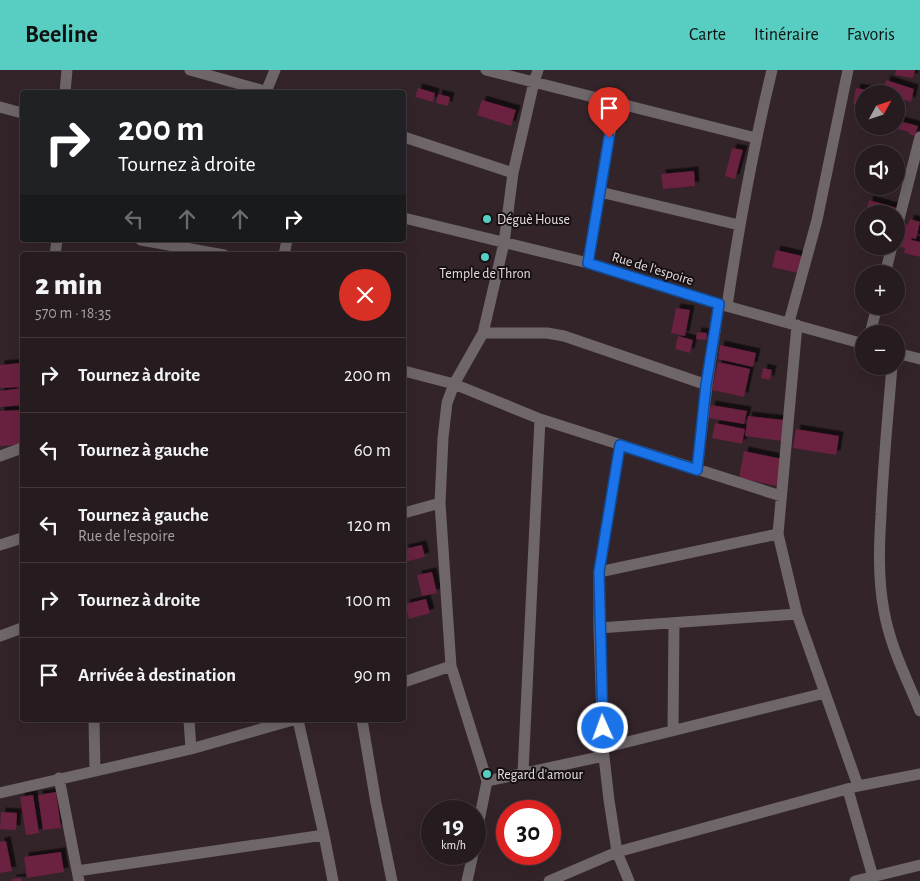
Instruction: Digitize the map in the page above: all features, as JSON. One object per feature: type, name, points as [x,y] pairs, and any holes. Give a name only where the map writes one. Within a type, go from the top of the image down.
[{"type":"street","points":[[65,90],[67,70]]},
{"type":"street","points":[[190,70],[259,90]]},
{"type":"street","points":[[267,90],[275,70]]},
{"type":"street","points":[[486,70],[756,138]]},
{"type":"street","points":[[483,800],[487,781],[451,666],[440,503],[443,438],[448,403],[454,384],[483,334],[504,243],[513,173],[538,70]]},
{"type":"street","points":[[697,470],[706,385],[756,138],[772,70]]},
{"type":"street","points":[[848,70],[793,324],[778,534],[797,614],[825,693],[853,788],[873,877]]},
{"type":"street","points":[[588,263],[615,102]]},
{"type":"street","points":[[0,106],[20,112]]},
{"type":"street","points":[[903,205],[920,137]]},
{"type":"street","points":[[406,138],[513,173]]},
{"type":"street","points":[[600,192],[739,225]]},
{"type":"street","name":"Rue de l'espoire","points":[[406,218],[588,263],[723,305],[855,341]]},
{"type":"street","points":[[152,242],[207,252]]},
{"type":"street","points":[[483,334],[547,333],[564,336],[706,385]]},
{"type":"street","points":[[905,355],[920,359]]},
{"type":"street","points":[[406,372],[454,384],[540,419],[781,496]]},
{"type":"street","points":[[891,375],[882,482],[879,553],[880,583],[884,612],[892,643],[920,711]]},
{"type":"street","points":[[523,772],[540,419]]},
{"type":"street","points":[[620,445],[599,572],[599,628],[604,752],[617,852],[629,881]]},
{"type":"street","points":[[0,456],[20,449]]},
{"type":"street","points":[[406,512],[440,503]]},
{"type":"street","points":[[599,572],[778,534]]},
{"type":"street","points":[[0,545],[20,539]]},
{"type":"street","points":[[599,628],[797,614]]},
{"type":"street","points":[[674,623],[674,730]]},
{"type":"street","points":[[0,636],[20,629]]},
{"type":"street","points":[[406,681],[451,666]]},
{"type":"street","points":[[487,781],[604,752],[674,730],[825,693]]},
{"type":"street","points":[[94,722],[95,771]]},
{"type":"street","points":[[189,722],[190,749]]},
{"type":"street","points":[[0,793],[190,749],[286,722]]},
{"type":"street","points":[[298,722],[333,881]]},
{"type":"street","points":[[362,722],[392,881]]},
{"type":"street","points":[[549,881],[617,852],[853,788],[920,774]]},
{"type":"street","points":[[59,778],[78,876],[324,835]]},
{"type":"street","points":[[467,881],[471,865]]},
{"type":"street","points":[[855,881],[920,865]]},
{"type":"building","points":[[896,70],[915,70],[913,78],[895,75]]},
{"type":"building","points":[[886,80],[902,85],[885,85]]},
{"type":"building","points":[[905,86],[914,89],[911,102],[905,100]]},
{"type":"building","points":[[418,88],[435,93],[433,102],[415,97]]},
{"type":"building","points":[[438,94],[450,97],[448,106],[436,103]]},
{"type":"building","points":[[482,100],[516,110],[511,126],[477,115]]},
{"type":"building","points":[[905,122],[918,126],[915,136],[909,134],[909,132],[905,131]]},
{"type":"building","points":[[732,148],[743,150],[735,179],[725,176]]},
{"type":"building","points":[[694,171],[695,186],[663,189],[661,174]]},
{"type":"building","points":[[869,200],[886,205],[868,205]]},
{"type":"building","points":[[910,219],[920,222],[916,239],[912,238],[911,240],[920,242],[920,257],[905,253],[905,228],[906,224],[908,225]]},
{"type":"building","points":[[776,250],[802,256],[798,273],[772,267]]},
{"type":"building","points":[[676,308],[690,310],[685,336],[671,333]]},
{"type":"building","points":[[697,332],[707,333],[706,340],[696,339]]},
{"type":"building","points":[[678,336],[693,340],[690,353],[675,349]]},
{"type":"building","points":[[720,345],[756,353],[753,367],[718,359]]},
{"type":"building","points":[[718,362],[750,369],[744,397],[712,390]]},
{"type":"building","points":[[20,363],[20,387],[0,388],[0,365]]},
{"type":"building","points":[[763,368],[772,370],[770,380],[761,378]]},
{"type":"building","points":[[20,388],[20,405],[0,407],[0,391]]},
{"type":"building","points":[[711,405],[747,411],[744,424],[708,418]]},
{"type":"building","points":[[20,410],[20,445],[0,446],[0,411]]},
{"type":"building","points":[[748,416],[784,420],[782,441],[745,436]]},
{"type":"building","points":[[715,423],[745,429],[742,444],[712,438]]},
{"type":"building","points":[[796,429],[839,436],[836,455],[793,448]]},
{"type":"building","points":[[744,451],[782,459],[777,486],[739,478]]},
{"type":"building","points":[[422,545],[425,557],[406,562],[406,549]]},
{"type":"building","points":[[432,572],[437,593],[422,596],[417,575]]},
{"type":"building","points":[[426,599],[430,613],[409,619],[406,604]]},
{"type":"building","points":[[56,792],[61,828],[43,830],[38,795]]},
{"type":"building","points":[[33,795],[39,833],[26,835],[20,797]]},
{"type":"building","points":[[1,812],[17,813],[16,830],[0,829]]},
{"type":"building","points":[[6,841],[12,871],[0,873],[0,842]]},
{"type":"building","points":[[61,852],[64,872],[27,878],[24,857]]},
{"type":"building","points":[[21,878],[22,881],[12,881],[12,879]]},
{"type":"place","name":"Déguè House","points":[[487,219]]},
{"type":"place","name":"Temple de Thron","points":[[485,257]]},
{"type":"place","name":"Regard d'amour","points":[[487,774]]},
{"type":"route","points":[[603,728],[599,572],[620,445],[697,470],[706,385],[719,304],[588,263],[609,138]]}]
